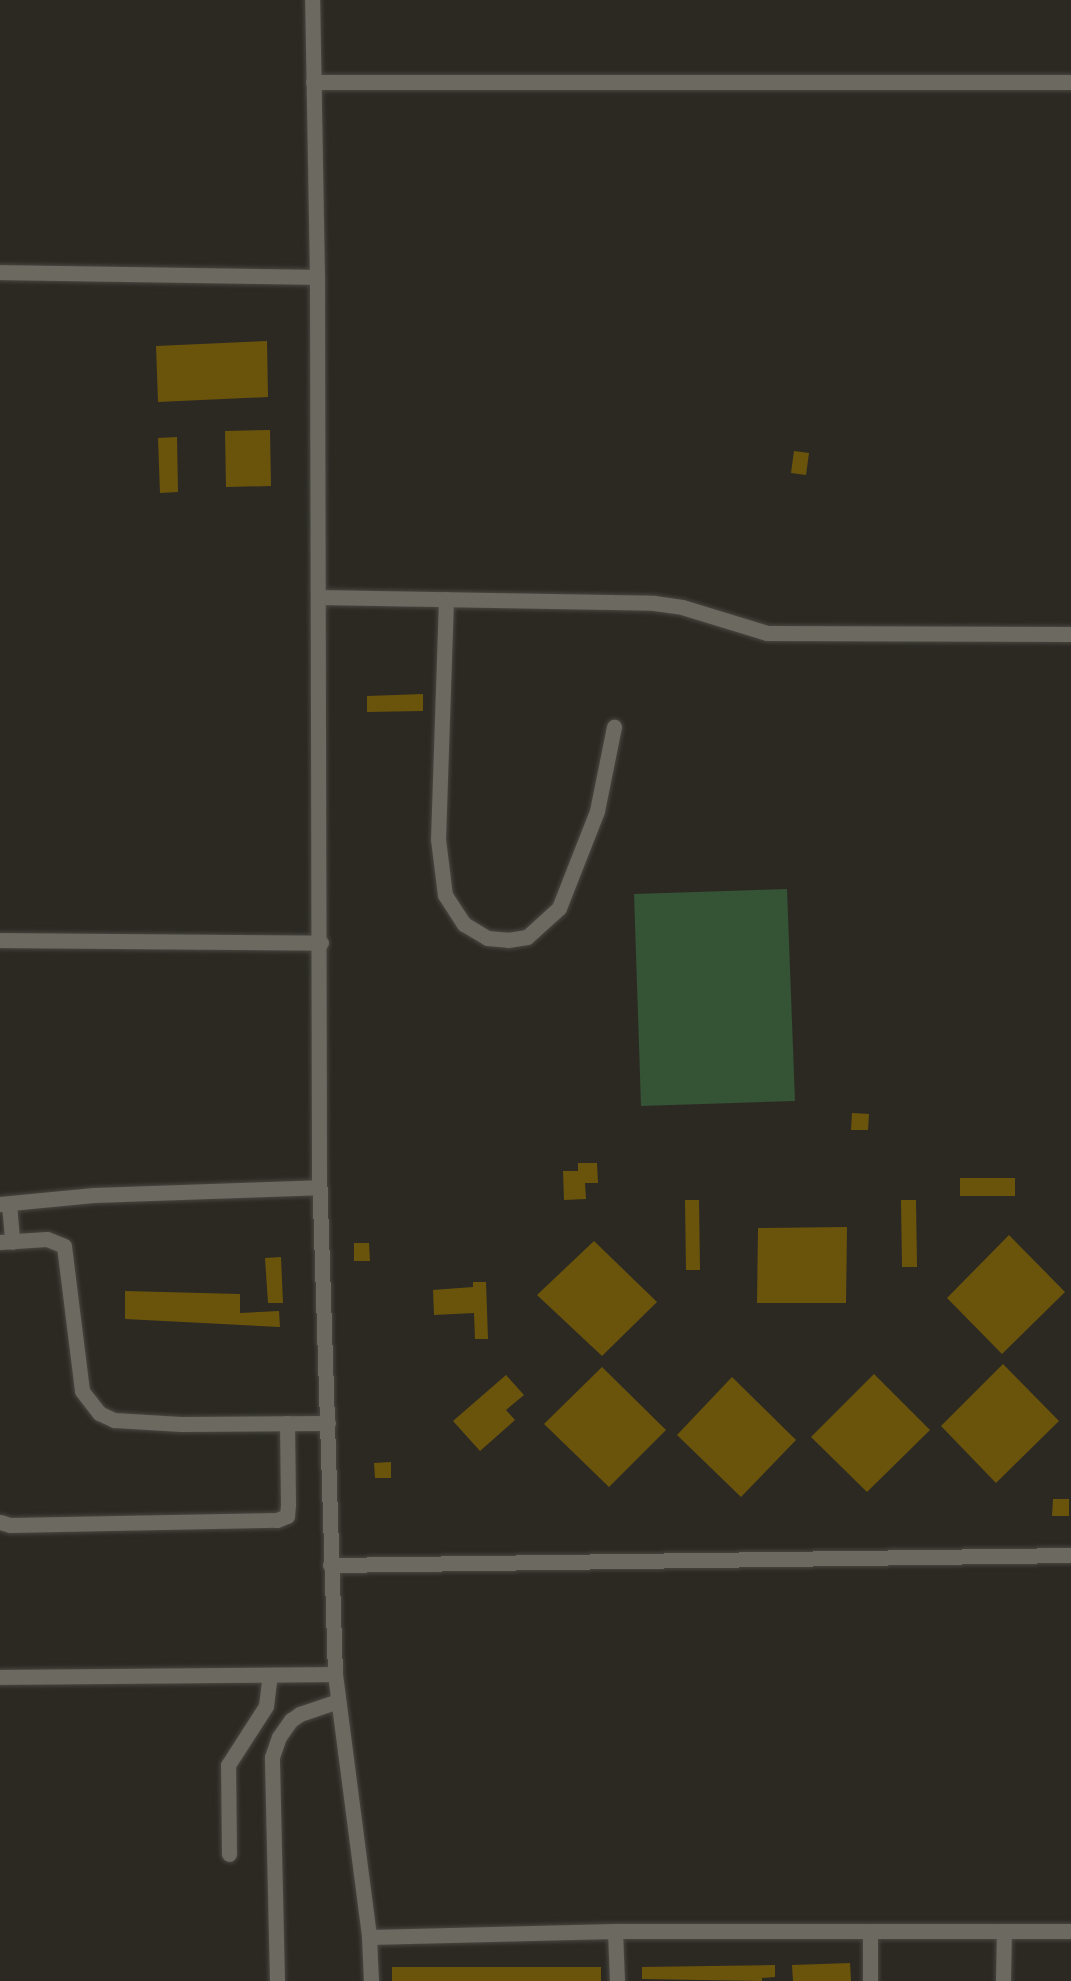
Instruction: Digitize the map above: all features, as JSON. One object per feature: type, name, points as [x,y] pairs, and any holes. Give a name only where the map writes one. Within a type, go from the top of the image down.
[{"type":"street","points":[[312,0],[317,278],[321,943],[320,1187],[330,1565],[335,1674],[369,1936],[371,1981]]},
{"type":"street","points":[[313,82],[1071,82]]},
{"type":"street","points":[[0,272],[317,278]]},
{"type":"street","points":[[318,597],[654,603],[682,608],[767,633],[1071,634]]},
{"type":"street","points":[[446,599],[438,839],[445,895],[464,924],[487,938],[508,940],[527,937],[559,908],[597,811],[614,727]]},
{"type":"street","points":[[0,940],[321,943]]},
{"type":"street","points":[[320,1187],[94,1195],[4,1204],[6,1242],[47,1239],[64,1245],[82,1391],[99,1413],[114,1420],[181,1424],[328,1423]]},
{"type":"street","points":[[0,1522],[10,1525],[276,1520],[287,1516],[287,1423]]},
{"type":"street","points":[[330,1565],[1071,1555]]},
{"type":"street","points":[[0,1677],[335,1674]]},
{"type":"street","points":[[229,1854],[228,1766],[266,1706],[270,1675]]},
{"type":"street","points":[[277,1981],[272,1757],[279,1737],[291,1720],[300,1713],[338,1701]]},
{"type":"street","points":[[369,1936],[615,1931],[1071,1931]]},
{"type":"street","points":[[615,1931],[617,1981]]},
{"type":"street","points":[[870,1931],[870,1981]]},
{"type":"street","points":[[1003,1981],[1004,1931]]},
{"type":"green space","points":[[787,889],[795,1101],[641,1106],[634,894]]},
{"type":"building","points":[[267,341],[268,397],[158,402],[156,346]]},
{"type":"building","points":[[270,430],[271,486],[226,487],[225,431]]},
{"type":"building","points":[[177,437],[178,492],[160,493],[158,438]]},
{"type":"building","points":[[794,451],[809,453],[806,475],[791,473]]},
{"type":"building","points":[[423,694],[423,711],[367,712],[367,696]]},
{"type":"building","points":[[852,1113],[869,1114],[868,1130],[851,1130]]},
{"type":"building","points":[[578,1163],[597,1163],[598,1183],[585,1183],[586,1199],[564,1200],[563,1171],[578,1171]]},
{"type":"building","points":[[960,1178],[1015,1178],[1015,1196],[960,1196]]},
{"type":"building","points":[[685,1200],[699,1200],[700,1270],[686,1270]]},
{"type":"building","points":[[901,1200],[916,1200],[917,1267],[902,1267]]},
{"type":"building","points":[[847,1227],[846,1303],[757,1303],[758,1228]]},
{"type":"building","points":[[1009,1235],[1065,1292],[1002,1354],[947,1298]]},
{"type":"building","points":[[594,1241],[657,1302],[602,1356],[537,1295]]},
{"type":"building","points":[[354,1243],[369,1243],[370,1261],[354,1261]]},
{"type":"building","points":[[281,1257],[283,1303],[268,1303],[265,1258]]},
{"type":"building","points":[[473,1282],[486,1282],[488,1339],[475,1339],[474,1313],[434,1315],[433,1290],[473,1287]]},
{"type":"building","points":[[125,1291],[240,1294],[240,1313],[279,1311],[280,1327],[125,1319]]},
{"type":"building","points":[[1003,1364],[1059,1421],[996,1483],[941,1426]]},
{"type":"building","points":[[602,1367],[666,1430],[609,1487],[544,1424]]},
{"type":"building","points":[[874,1374],[930,1430],[867,1492],[811,1437]]},
{"type":"building","points":[[506,1375],[524,1395],[506,1410],[515,1420],[480,1451],[453,1421]]},
{"type":"building","points":[[732,1377],[796,1440],[741,1497],[677,1435]]},
{"type":"building","points":[[391,1462],[391,1478],[375,1478],[374,1463]]},
{"type":"building","points":[[1053,1499],[1069,1499],[1069,1516],[1052,1516]]},
{"type":"building","points":[[850,1963],[851,1981],[793,1981],[792,1965]]},
{"type":"building","points":[[775,1965],[775,1977],[762,1978],[762,1981],[642,1979],[642,1967]]},
{"type":"building","points":[[392,1967],[601,1967],[601,1981],[392,1981]]}]
